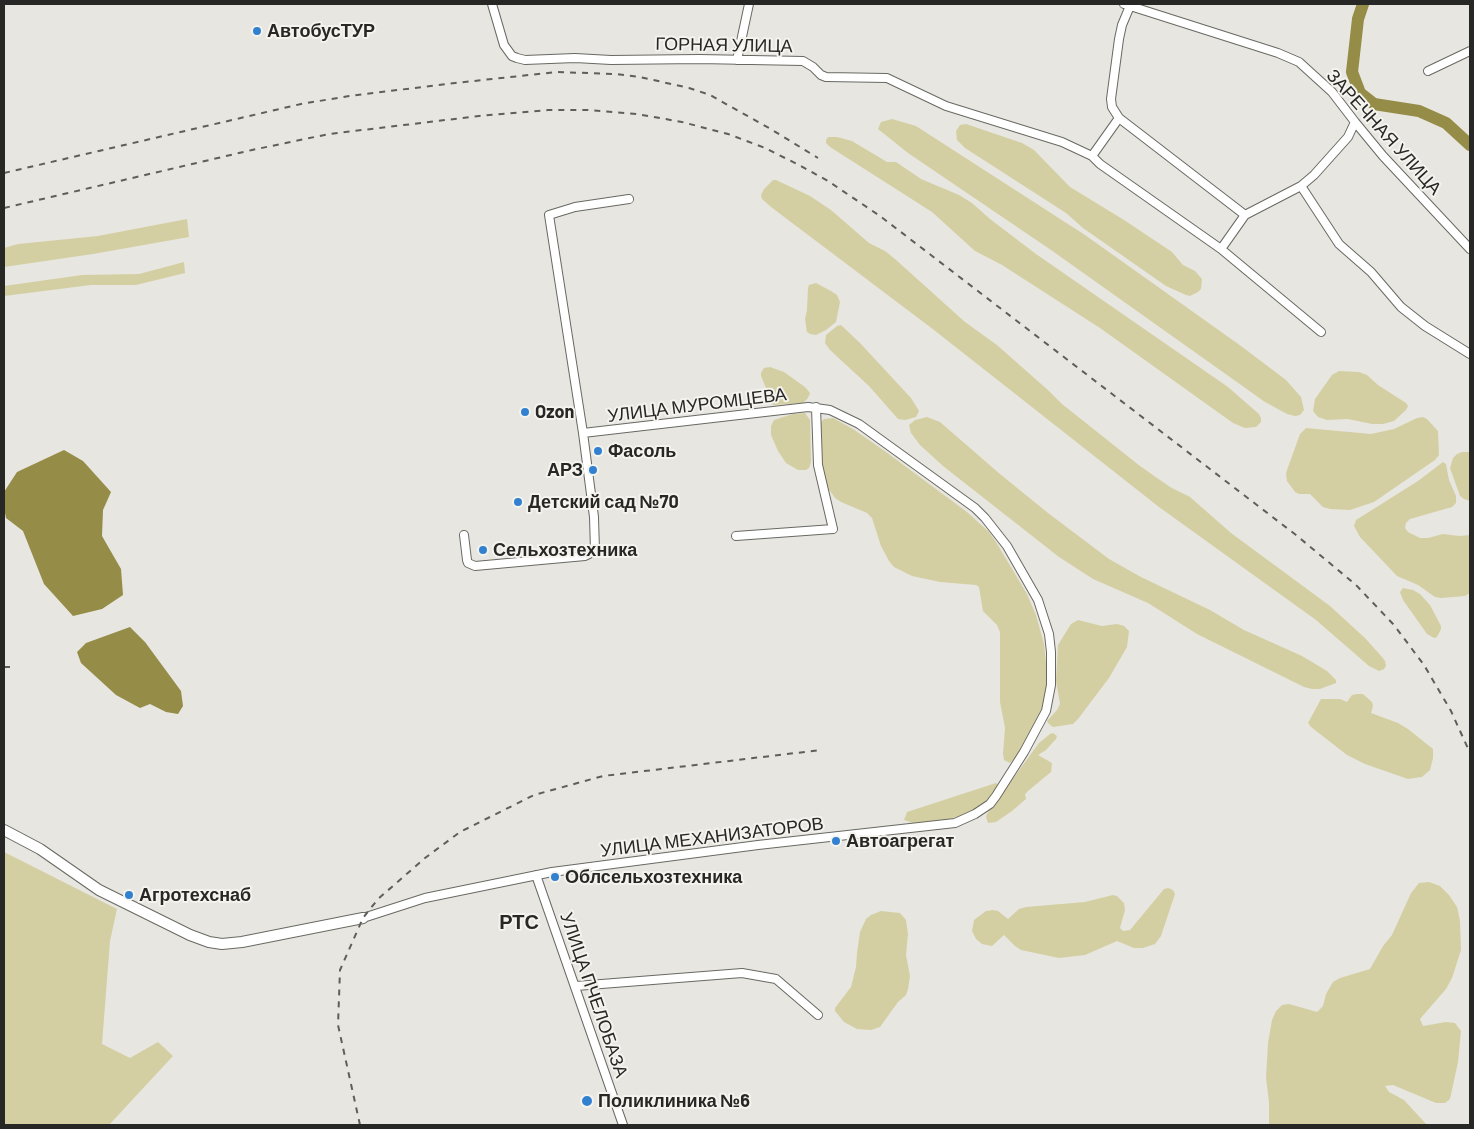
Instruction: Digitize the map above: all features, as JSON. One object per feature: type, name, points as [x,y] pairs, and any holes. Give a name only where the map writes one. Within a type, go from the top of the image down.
[{"type":"street","name":"ГОРНАЯ УЛИЦА","points":[[492,4],[504,45],[512,56],[525,60],[575,58],[611,60],[803,61],[826,77],[886,78],[940,104],[1062,142],[1092,156],[1100,164],[1221,250],[1321,332]]},
{"type":"street","points":[[737,60],[749,4]]},
{"type":"street","points":[[1127,5],[1119,39],[1111,98],[1112,107],[1120,118],[1245,215]]},
{"type":"street","name":"ЗАРЕЧНАЯ УЛИЦА","points":[[1127,5],[1278,53],[1299,62],[1332,92],[1383,156],[1470,249]]},
{"type":"street","points":[[1428,71],[1470,51]]},
{"type":"street","points":[[1092,156],[1120,118]]},
{"type":"street","points":[[1221,250],[1245,215],[1301,186],[1314,175],[1348,137],[1354,122]]},
{"type":"street","points":[[1301,186],[1334,238],[1371,272],[1401,307],[1418,321],[1470,354]]},
{"type":"street","points":[[464,535],[468,563],[475,566],[591,554],[595,551],[596,546],[583,433],[548,214],[575,207],[628,199]]},
{"type":"street","points":[[736,536],[833,529],[818,465],[816,408]]},
{"type":"street","name":"УЛИЦА МУРОМЦЕВА","points":[[583,433],[816,408]]},
{"type":"street","name":"УЛИЦА МЕХАНИЗАТОРОВ","points":[[363,918],[425,898],[536,875],[758,845],[955,823],[975,814],[990,804],[1009,777],[1046,711],[1051,685],[1051,652],[1049,634],[1038,600],[1007,546],[975,508],[859,424],[837,412],[816,408]]},
{"type":"street","points":[[4,830],[40,849],[99,890],[190,935],[209,942],[222,944],[242,942],[363,918]]},
{"type":"street","name":"УЛИЦА ПЧЕЛОБАЗА","points":[[536,875],[623,1125]]},
{"type":"street","points":[[576,986],[742,973],[776,979],[818,1015]]},
{"type":"shaded area","points":[[892,119],[916,126],[1085,235],[1286,380],[1301,397],[1304,410],[1300,415],[1295,416],[1287,414],[1265,402],[1051,250],[908,153],[878,129],[881,122]]},
{"type":"shaded area","points":[[966,124],[1022,143],[1034,150],[1070,187],[1172,252],[1183,265],[1195,271],[1202,279],[1201,289],[1190,296],[1166,286],[1083,228],[1066,213],[965,148],[957,140],[956,131],[960,125]]},
{"type":"shaded area","points":[[828,137],[852,141],[887,162],[896,162],[921,179],[959,195],[972,203],[1036,254],[1228,387],[1259,414],[1261,422],[1256,427],[1245,428],[1233,423],[1100,328],[1002,265],[975,251],[932,212],[830,147],[826,143]]},
{"type":"shaded area","points":[[773,180],[810,196],[831,210],[869,243],[885,251],[965,322],[997,345],[1062,404],[1140,466],[1170,487],[1190,497],[1231,533],[1330,606],[1365,638],[1382,657],[1386,666],[1384,669],[1379,671],[1369,666],[1316,620],[1159,507],[934,330],[771,207],[762,199],[761,195]]},
{"type":"shaded area","points":[[187,219],[189,237],[4,267],[4,248],[18,244],[98,236]]},
{"type":"shaded area","points":[[184,262],[185,273],[136,285],[91,285],[4,296],[4,286],[82,275],[139,274]]},
{"type":"shaded area","points":[[816,283],[837,295],[840,302],[836,322],[816,335],[807,332],[805,319],[808,288],[809,285]]},
{"type":"shaded area","points":[[841,325],[911,398],[919,411],[916,417],[905,420],[898,419],[869,386],[830,350],[825,343],[826,335]]},
{"type":"shaded area","points":[[770,367],[784,372],[805,387],[810,393],[808,398],[803,403],[774,405],[769,403],[761,373],[764,368]]},
{"type":"shaded area","points":[[1339,371],[1359,372],[1367,375],[1378,385],[1406,403],[1408,406],[1406,410],[1394,421],[1383,424],[1372,424],[1348,419],[1327,420],[1318,417],[1313,411],[1315,399],[1332,375]]},
{"type":"shaded area","points":[[805,413],[810,420],[811,462],[806,470],[798,470],[786,463],[771,435],[771,426],[774,420],[793,414]]},
{"type":"shaded area","points":[[927,417],[940,422],[1048,513],[1109,559],[1141,577],[1210,610],[1244,630],[1302,656],[1327,671],[1336,680],[1336,683],[1320,689],[1304,687],[1197,634],[1148,603],[1093,579],[1059,557],[943,466],[920,445],[911,433],[909,425],[915,420]]},
{"type":"shaded area","points":[[1423,417],[1438,431],[1439,455],[1435,460],[1374,502],[1350,510],[1330,509],[1323,507],[1310,494],[1295,492],[1287,481],[1287,470],[1300,434],[1306,428],[1371,434],[1394,429]]},
{"type":"shaded area","points":[[833,418],[853,429],[886,452],[967,512],[989,532],[1027,594],[1036,615],[1044,644],[1047,673],[1046,691],[1037,720],[1016,757],[1010,763],[1004,760],[1003,754],[1005,728],[1000,702],[1000,632],[997,625],[983,611],[979,587],[912,576],[894,567],[881,546],[872,518],[867,513],[835,498],[828,488],[820,462],[820,426],[824,419]]},
{"type":"shaded area","points":[[64,450],[83,461],[111,492],[103,510],[102,536],[121,569],[123,595],[102,609],[73,616],[44,584],[23,531],[6,518],[4,508],[4,492],[17,472]]},
{"type":"shaded area","points":[[1462,452],[1470,452],[1470,501],[1460,496],[1450,468],[1453,458]]},
{"type":"shaded area","points":[[1443,462],[1446,464],[1449,480],[1456,496],[1456,503],[1452,507],[1410,519],[1406,523],[1405,528],[1408,532],[1420,538],[1443,534],[1470,535],[1470,593],[1465,596],[1441,598],[1435,597],[1418,585],[1397,576],[1360,537],[1354,526],[1356,520],[1418,481]]},
{"type":"shaded area","points":[[1403,588],[1420,594],[1430,605],[1441,626],[1437,637],[1434,638],[1427,634],[1403,600],[1400,592]]},
{"type":"shaded area","points":[[1078,620],[1102,626],[1117,624],[1124,626],[1129,631],[1127,647],[1109,678],[1078,719],[1073,724],[1053,727],[1047,721],[1060,704],[1056,681],[1058,645],[1071,624]]},
{"type":"shaded area","points":[[130,627],[145,642],[181,691],[183,706],[178,714],[166,712],[150,704],[140,708],[116,695],[81,663],[77,652],[86,643]]},
{"type":"shaded area","points":[[1363,694],[1372,702],[1371,713],[1398,723],[1433,749],[1430,770],[1422,777],[1408,779],[1365,764],[1347,755],[1308,723],[1321,699],[1340,699],[1347,702],[1352,695]]},
{"type":"shaded area","points":[[1053,733],[1057,736],[1056,739],[1046,750],[1038,755],[1052,763],[1051,772],[1025,794],[1026,799],[1012,811],[996,822],[988,823],[987,814],[1039,743]]},
{"type":"shaded area","points":[[996,783],[999,786],[988,801],[968,814],[942,821],[913,823],[904,820],[907,812]]},
{"type":"shaded area","points":[[4,852],[117,909],[110,941],[102,1044],[130,1058],[158,1042],[173,1056],[109,1125],[4,1125]]},
{"type":"shaded area","points":[[1429,882],[1440,886],[1449,895],[1457,907],[1460,921],[1461,950],[1452,978],[1446,989],[1420,1019],[1423,1026],[1446,1022],[1455,1023],[1461,1031],[1458,1062],[1450,1099],[1445,1103],[1436,1103],[1393,1085],[1385,1086],[1389,1092],[1404,1100],[1427,1125],[1269,1125],[1266,1078],[1268,1043],[1272,1020],[1276,1011],[1282,1005],[1289,1004],[1317,1012],[1323,1006],[1326,994],[1333,982],[1370,969],[1383,946],[1392,935],[1411,893],[1419,883]]},
{"type":"shaded area","points":[[1164,889],[1173,890],[1175,894],[1161,936],[1155,944],[1143,948],[1134,948],[1117,941],[1085,955],[1059,958],[1021,950],[1004,935],[992,946],[982,944],[976,939],[972,931],[974,920],[986,911],[998,911],[1008,919],[1019,909],[1026,907],[1085,902],[1113,895],[1117,896],[1124,903],[1125,910],[1120,928],[1123,931],[1130,930]]},
{"type":"shaded area","points":[[881,911],[900,913],[906,920],[908,934],[906,955],[910,976],[908,989],[906,995],[898,1002],[880,1027],[871,1030],[857,1029],[844,1022],[835,1011],[835,1008],[851,987],[856,967],[860,932],[866,919]]},
{"type":"waterway","points":[[1363,4],[1358,19],[1352,72],[1360,93],[1374,104],[1419,111],[1446,123],[1470,145]]},
{"type":"railway","points":[[4,173],[301,104],[349,96],[557,72],[640,77],[689,88],[710,95],[818,158]]},
{"type":"railway","points":[[4,208],[329,134],[479,116],[548,110],[588,110],[637,114],[682,122],[728,134],[765,148],[799,165],[828,181],[880,216],[1296,535],[1356,585],[1394,625],[1424,665],[1451,711],[1470,753]]},
{"type":"railway","points":[[4,667],[13,667]]},
{"type":"railway","points":[[360,1125],[338,1025],[340,970],[363,918],[378,899],[425,858],[460,832],[534,795],[603,776],[821,750]]},
{"type":"place","name":"АвтобусТУР","points":[[257,31]]},
{"type":"place","name":"Ozon","points":[[525,412]]},
{"type":"place","name":"Фасоль","points":[[598,451]]},
{"type":"place","name":"АРЗ","points":[[593,470]]},
{"type":"place","name":"Детский сад №70","points":[[518,502]]},
{"type":"place","name":"Сельхозтехника","points":[[483,550]]},
{"type":"place","name":"Автоагрегат","points":[[836,841]]},
{"type":"place","name":"Облсельхозтехника","points":[[555,877]]},
{"type":"place","name":"Агротехснаб","points":[[129,895]]},
{"type":"place","name":"Поликлиника №6","points":[[587,1101]]},
{"type":"district","name":"РТС","points":[[519,922]]}]
